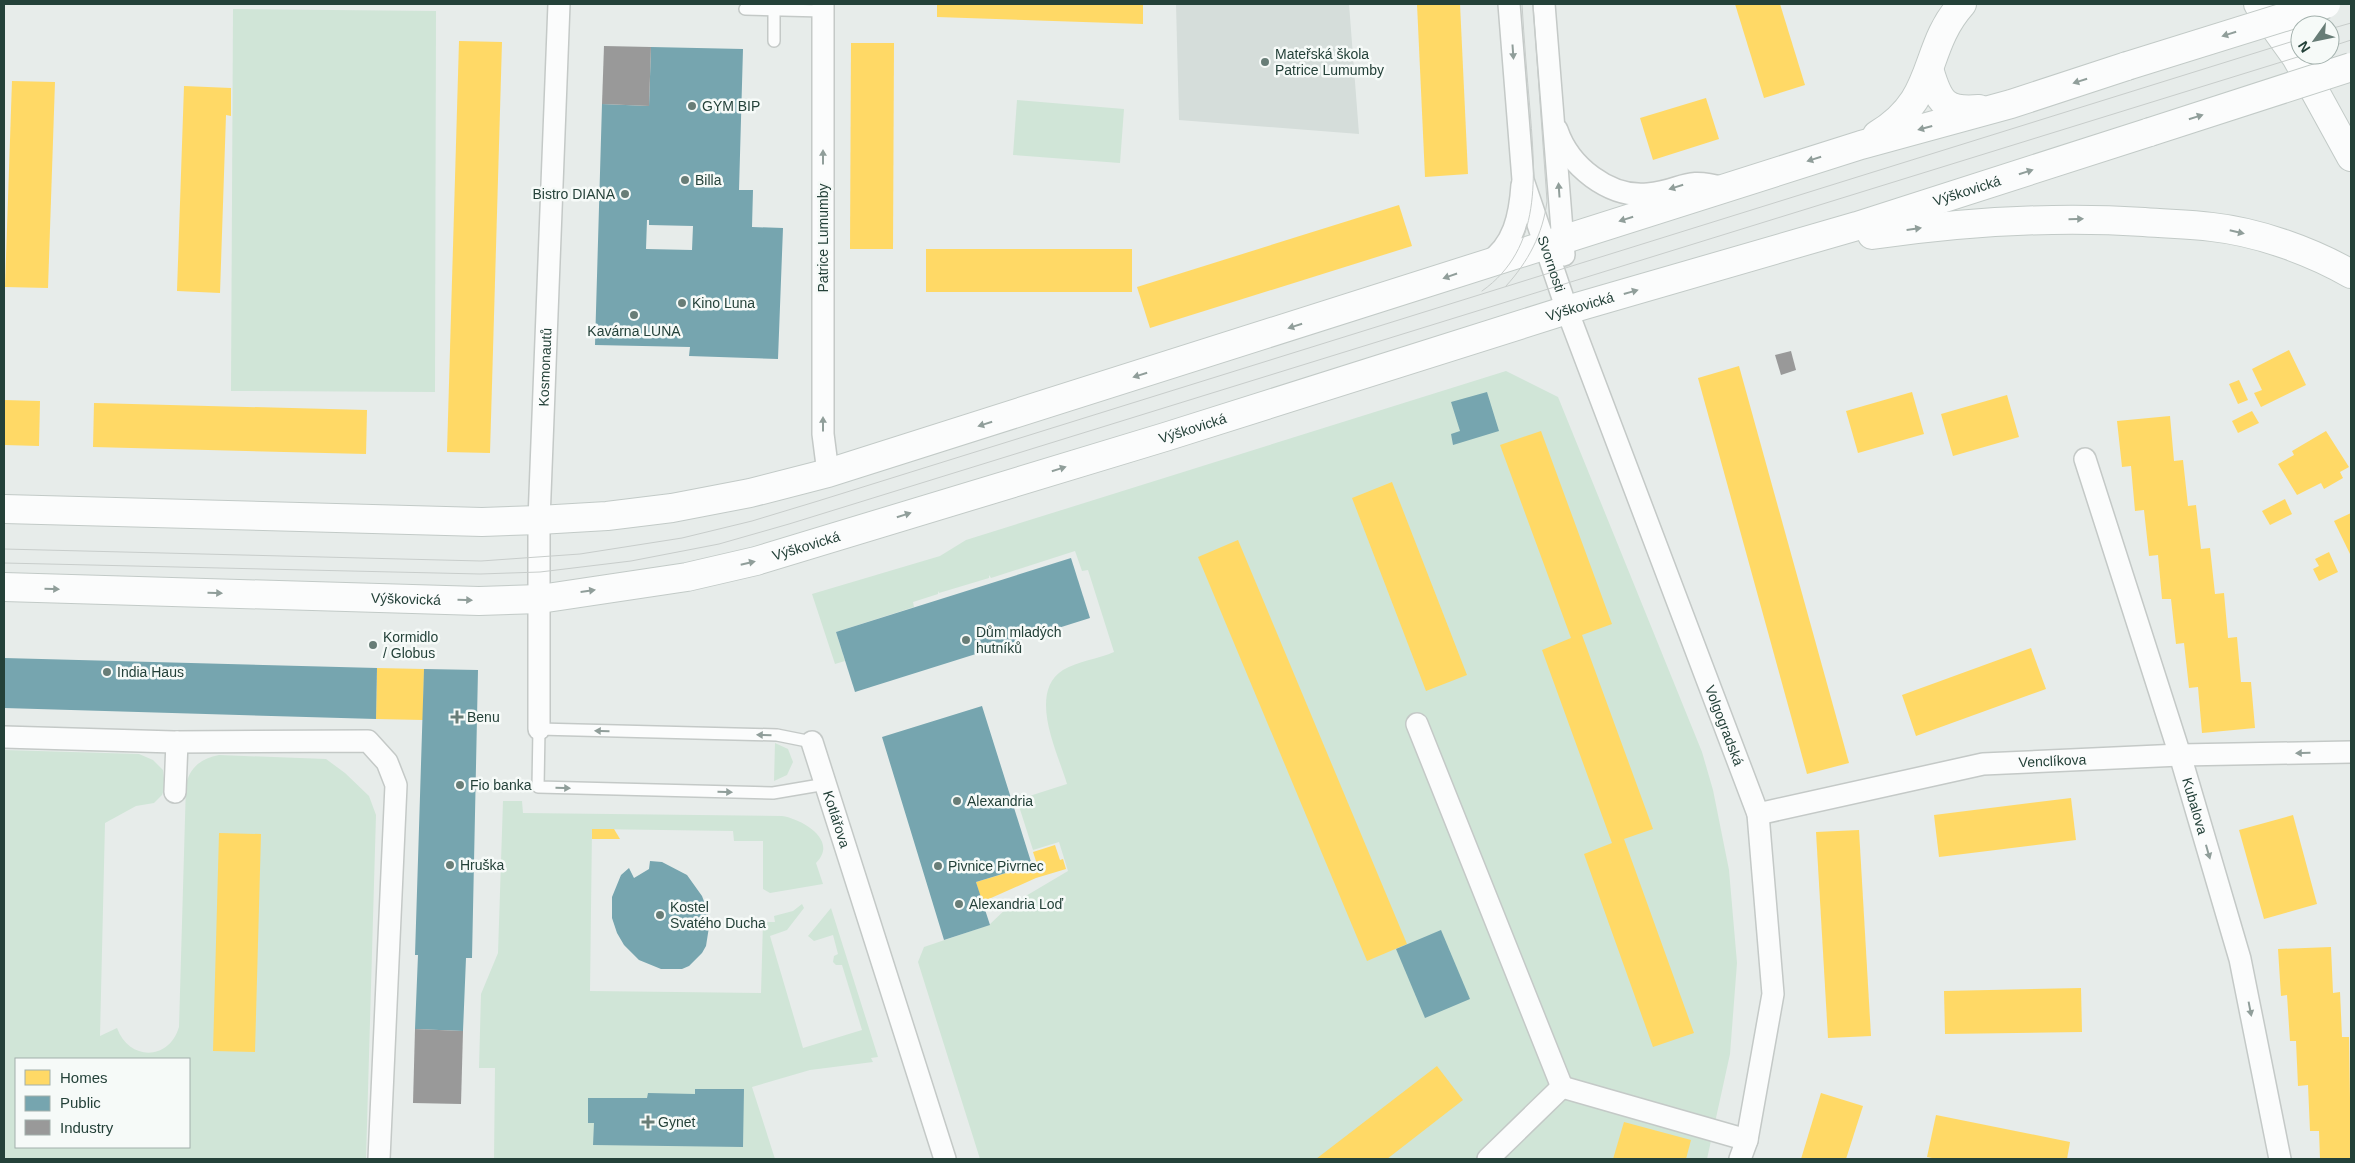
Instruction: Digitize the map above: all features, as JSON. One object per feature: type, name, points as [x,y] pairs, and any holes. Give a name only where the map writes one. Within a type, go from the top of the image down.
[{"type":"street","name":"Kosmonautů","points":[[539,729],[539,520],[559,4]]},
{"type":"street","name":"Svornosti","points":[[1509,4],[1521,170],[1554,241]]},
{"type":"street","name":"Svornosti","points":[[1544,4],[1553,114],[1554,241],[1567,310]]},
{"type":"street","points":[[1861,145],[1901,119],[1911,108],[1930,72],[1940,38],[1949,20],[1962,4]]},
{"type":"street","points":[[2258,4],[2296,58],[2351,157]]},
{"type":"street","points":[[4,508],[482,522],[607,516],[672,508],[750,493],[828,473],[1723,188],[1861,145],[2011,104],[2326,4]]},
{"type":"street","name":"Patrice Lumumby","points":[[823,8],[823,434],[828,473]]},
{"type":"street","name":"Výškovická","points":[[4,588],[479,601],[540,599],[687,577],[756,561],[1184,431],[1567,310],[1779,249],[2351,67]]},
{"type":"street","points":[[1930,72],[1936,93],[1944,104],[1952,108],[1964,110],[2011,104]]},
{"type":"street","points":[[1553,114],[1558,134],[1574,158],[1598,181],[1614,190],[1632,194],[1648,194],[1699,182],[1723,188]]},
{"type":"street","points":[[1485,264],[1500,254],[1514,227],[1520,204],[1521,170]]},
{"type":"street","points":[[1779,249],[1936,226],[2026,220],[2097,219],[2213,227],[2270,240],[2319,257],[2351,274]]},
{"type":"street","name":"Volgogradská","points":[[1567,310],[1758,814],[1773,994],[1744,1150]]},
{"type":"street","name":"Kubalova","points":[[2085,459],[2180,755],[2240,959],[2280,1159]]},
{"type":"street","points":[[1417,724],[1562,1086],[1744,1150]]},
{"type":"street","points":[[4,737],[176,742],[368,741],[387,762],[396,785],[379,1159]]},
{"type":"street","points":[[175,792],[176,742]]},
{"type":"street","name":"Kotlářova","points":[[812,742],[945,1159]]},
{"type":"street","name":"Venclíkova","points":[[1758,814],[1983,764],[2180,755],[2351,752]]},
{"type":"street","points":[[1488,1159],[1562,1086]]},
{"type":"lane","points":[[745,9],[823,8]]},
{"type":"lane","points":[[774,10],[774,41]]},
{"type":"lane","points":[[539,729],[538,787],[773,793],[826,784]]},
{"type":"lane","name":"Kotlářova","points":[[539,729],[777,735],[812,742]]},
{"type":"shaded area","name":"Mateřská škola Patrice Lumumby","points":[[1176,4],[1349,4],[1359,134],[1179,120]]},
{"type":"green space","points":[[233,9],[436,11],[435,392],[231,391]]},
{"type":"green space","points":[[1017,100],[1124,109],[1120,163],[1013,155]]},
{"type":"green space","points":[[1506,371],[1558,397],[1702,752],[1713,790],[1729,870],[1737,963],[1730,1054],[1707,1159],[980,1159],[918,962],[924,947],[989,925],[1009,906],[1068,871],[1059,842],[1033,850],[1017,800],[1067,784],[1048,724],[1047,693],[1052,680],[1069,667],[1114,652],[1088,570],[1082,571],[1075,551],[991,578],[989,575],[989,578],[939,593],[938,591],[938,594],[913,602],[914,607],[836,632],[845,661],[835,664],[812,594],[940,556],[966,540]]},
{"type":"green space","points":[[775,743],[788,749],[793,762],[787,775],[774,781]]},
{"type":"green space","points":[[4,750],[139,754],[153,760],[163,770],[165,787],[162,795],[154,803],[136,806],[105,823],[100,1036],[117,1028],[130,1047],[149,1053],[167,1046],[174,1038],[179,1027],[186,784],[194,768],[202,761],[219,755],[326,759],[345,773],[369,796],[376,815],[366,1159],[4,1159]]},
{"type":"green space","points":[[503,801],[522,801],[523,813],[782,816],[808,826],[821,839],[823,846],[822,854],[816,863],[823,884],[770,893],[763,889],[763,841],[734,841],[733,831],[592,829],[590,991],[761,993],[763,922],[775,922],[774,916],[793,911],[802,904],[804,908],[787,930],[770,936],[803,1048],[862,1030],[842,965],[836,965],[833,962],[834,956],[838,954],[833,935],[814,941],[808,936],[831,908],[878,1057],[871,1058],[873,1062],[810,1070],[752,1087],[775,1159],[494,1159],[495,1068],[479,1068],[481,994],[498,953]]},
{"type":"building: Homes","points":[[937,4],[1143,4],[1143,24],[937,17]]},
{"type":"building: Homes","points":[[1417,4],[1460,4],[1468,174],[1425,177]]},
{"type":"building: Homes","points":[[1735,4],[1780,4],[1805,85],[1764,98]]},
{"type":"building: Homes","points":[[459,41],[502,42],[490,453],[447,452]]},
{"type":"building: Homes","points":[[851,43],[894,43],[893,249],[850,249]]},
{"type":"building: Homes","points":[[12,81],[55,82],[48,288],[5,287]]},
{"type":"building: Homes","points":[[184,86],[231,88],[231,116],[226,115],[220,293],[177,291]]},
{"type":"building: Homes","points":[[1706,98],[1719,139],[1653,160],[1640,118]]},
{"type":"building: Homes","points":[[1399,205],[1412,246],[1150,328],[1137,287]]},
{"type":"building: Homes","points":[[926,249],[1132,249],[1132,292],[926,292]]},
{"type":"building: Homes","points":[[2289,350],[2306,385],[2261,407],[2254,393],[2262,390],[2252,369]]},
{"type":"building: Homes","points":[[1739,366],[1849,763],[1807,774],[1698,378]]},
{"type":"building: Homes","points":[[2239,380],[2248,400],[2238,404],[2229,384]]},
{"type":"building: Homes","points":[[1912,392],[1924,434],[1858,453],[1846,411]]},
{"type":"building: Homes","points":[[2007,395],[2019,437],[1953,456],[1941,414]]},
{"type":"building: Homes","points":[[4,400],[40,401],[39,446],[4,445]]},
{"type":"building: Homes","points":[[94,403],[367,410],[366,454],[93,447]]},
{"type":"building: Homes","points":[[2252,411],[2259,423],[2238,433],[2232,421]]},
{"type":"building: Homes","points":[[2170,416],[2174,461],[2183,460],[2188,506],[2196,505],[2201,549],[2210,548],[2215,594],[2224,593],[2228,638],[2237,637],[2241,682],[2251,682],[2255,728],[2202,733],[2198,687],[2189,688],[2184,643],[2176,644],[2171,599],[2162,599],[2158,555],[2149,556],[2144,510],[2135,511],[2131,466],[2122,467],[2117,421]]},
{"type":"building: Homes","points":[[1541,431],[1612,624],[1582,635],[1653,829],[1624,839],[1694,1033],[1653,1047],[1584,854],[1612,843],[1542,650],[1571,638],[1500,445]]},
{"type":"building: Homes","points":[[2326,431],[2349,467],[2340,472],[2343,478],[2324,489],[2321,483],[2297,495],[2278,464],[2294,455],[2292,451]]},
{"type":"building: Homes","points":[[1392,482],[1467,675],[1426,691],[1352,498]]},
{"type":"building: Homes","points":[[2285,499],[2292,514],[2270,525],[2262,511]]},
{"type":"building: Homes","points":[[2351,513],[2351,556],[2334,521]]},
{"type":"building: Homes","points":[[1238,540],[1407,944],[1367,961],[1198,557]]},
{"type":"building: Homes","points":[[2329,552],[2338,572],[2319,581],[2313,569],[2319,566],[2315,559]]},
{"type":"building: Homes","points":[[2031,648],[2046,689],[1916,736],[1902,695]]},
{"type":"building: Homes","points":[[377,668],[424,669],[423,720],[376,719]]},
{"type":"building: Homes","points":[[2071,798],[2076,840],[1939,857],[1934,815]]},
{"type":"building: Homes","points":[[2293,815],[2317,904],[2264,919],[2239,830]]},
{"type":"building: Homes","points":[[592,829],[614,829],[620,839],[592,839]]},
{"type":"building: Homes","points":[[1859,830],[1871,1036],[1828,1038],[1816,832]]},
{"type":"building: Homes","points":[[219,833],[261,834],[255,1052],[213,1051]]},
{"type":"building: Homes","points":[[1055,845],[1060,860],[1063,859],[1066,869],[1036,878],[982,902],[976,882],[1037,864],[1033,852]]},
{"type":"building: Homes","points":[[2331,947],[2333,993],[2340,992],[2342,1037],[2349,1037],[2351,1159],[2320,1159],[2319,1131],[2310,1131],[2308,1085],[2298,1086],[2296,1041],[2290,1041],[2287,995],[2281,996],[2278,949]]},
{"type":"building: Homes","points":[[2081,988],[2082,1032],[1945,1034],[1944,991]]},
{"type":"building: Homes","points":[[1437,1066],[1463,1100],[1387,1159],[1316,1159]]},
{"type":"building: Homes","points":[[1821,1093],[1863,1106],[1846,1159],[1801,1159]]},
{"type":"building: Homes","points":[[1936,1115],[2070,1142],[2067,1159],[1937,1159],[1927,1157]]},
{"type":"building: Homes","points":[[1624,1122],[1691,1140],[1686,1159],[1613,1159]]},
{"type":"building: Public","points":[[651,47],[743,49],[739,190],[753,190],[752,227],[783,228],[778,359],[689,356],[690,347],[595,345],[602,104],[649,106]],"holes":[[[647,220],[649,220],[649,225],[693,226],[692,250],[646,249]]]},
{"type":"building: Public","points":[[1487,392],[1499,431],[1453,445],[1451,434],[1460,431],[1451,402]]},
{"type":"building: Public","points":[[1071,558],[1090,618],[855,692],[836,632]]},
{"type":"building: Public","points":[[4,658],[377,668],[376,719],[4,708]]},
{"type":"building: Public","points":[[424,669],[478,670],[472,958],[466,958],[463,1031],[415,1029],[418,955],[415,955]]},
{"type":"building: Public","name":"Alexandria","points":[[982,706],[1032,865],[976,882],[990,925],[944,940],[882,737]]},
{"type":"building: Public","name":"Kostel Svatého Ducha","points":[[650,861],[662,862],[687,875],[702,896],[708,912],[709,927],[706,946],[689,966],[682,969],[661,969],[639,960],[624,945],[617,933],[612,918],[612,897],[621,875],[629,868],[634,878],[649,869]]},
{"type":"building: Public","points":[[1441,930],[1470,999],[1425,1018],[1396,949]]},
{"type":"building: Public","points":[[695,1089],[744,1089],[743,1147],[593,1145],[594,1123],[588,1123],[588,1098],[647,1098],[648,1093],[695,1094]]},
{"type":"building: Industry","points":[[604,46],[651,47],[649,106],[602,104]]},
{"type":"building: Industry","points":[[1791,351],[1796,370],[1781,375],[1775,355]]},
{"type":"building: Industry","points":[[415,1029],[463,1031],[461,1104],[413,1103]]},
{"type":"tram line","points":[[1482,291],[1502,274],[1516,254],[1525,232],[1531,209],[1533,184],[1532,135],[1522,4]]},
{"type":"tram line","points":[[1506,286],[1528,257],[1533,247],[1542,225],[1547,201],[1533,4]]},
{"type":"tram line","points":[[2340,26],[2351,23]]},
{"type":"tram line","points":[[2340,44],[2351,40]]},
{"type":"tram line","points":[[4,549],[481,561],[580,554],[682,538],[752,521],[818,501],[2290,42]]},
{"type":"tram line","points":[[4,563],[480,574],[540,572],[631,561],[719,544],[789,524],[2290,59]]},
{"type":"place","name":"Mateřská škola Patrice Lumumby","points":[[1265,62]]},
{"type":"place","name":"GYM BIP","points":[[692,106]]},
{"type":"place","name":"Billa","points":[[685,180]]},
{"type":"place","name":"Bistro DIANA","points":[[625,194]]},
{"type":"place","name":"Kino Luna","points":[[682,303]]},
{"type":"place","name":"Kavárna LUNA","points":[[634,315]]},
{"type":"place","name":"Dům mladých hutníků","points":[[966,640]]},
{"type":"place","name":"Kormidlo / Globus","points":[[373,645]]},
{"type":"place","name":"India Haus","points":[[107,672]]},
{"type":"place","name":"Benu","points":[[457,717]]},
{"type":"place","name":"Fio banka","points":[[460,785]]},
{"type":"place","name":"Alexandria","points":[[957,801]]},
{"type":"place","name":"Hruška","points":[[450,865]]},
{"type":"place","name":"Pivnice Pivrnec","points":[[938,866]]},
{"type":"place","name":"Alexandria Loď","points":[[959,904]]},
{"type":"place","name":"Kostel Svatého Ducha","points":[[660,915]]},
{"type":"place","name":"Gynet","points":[[648,1122]]}]
